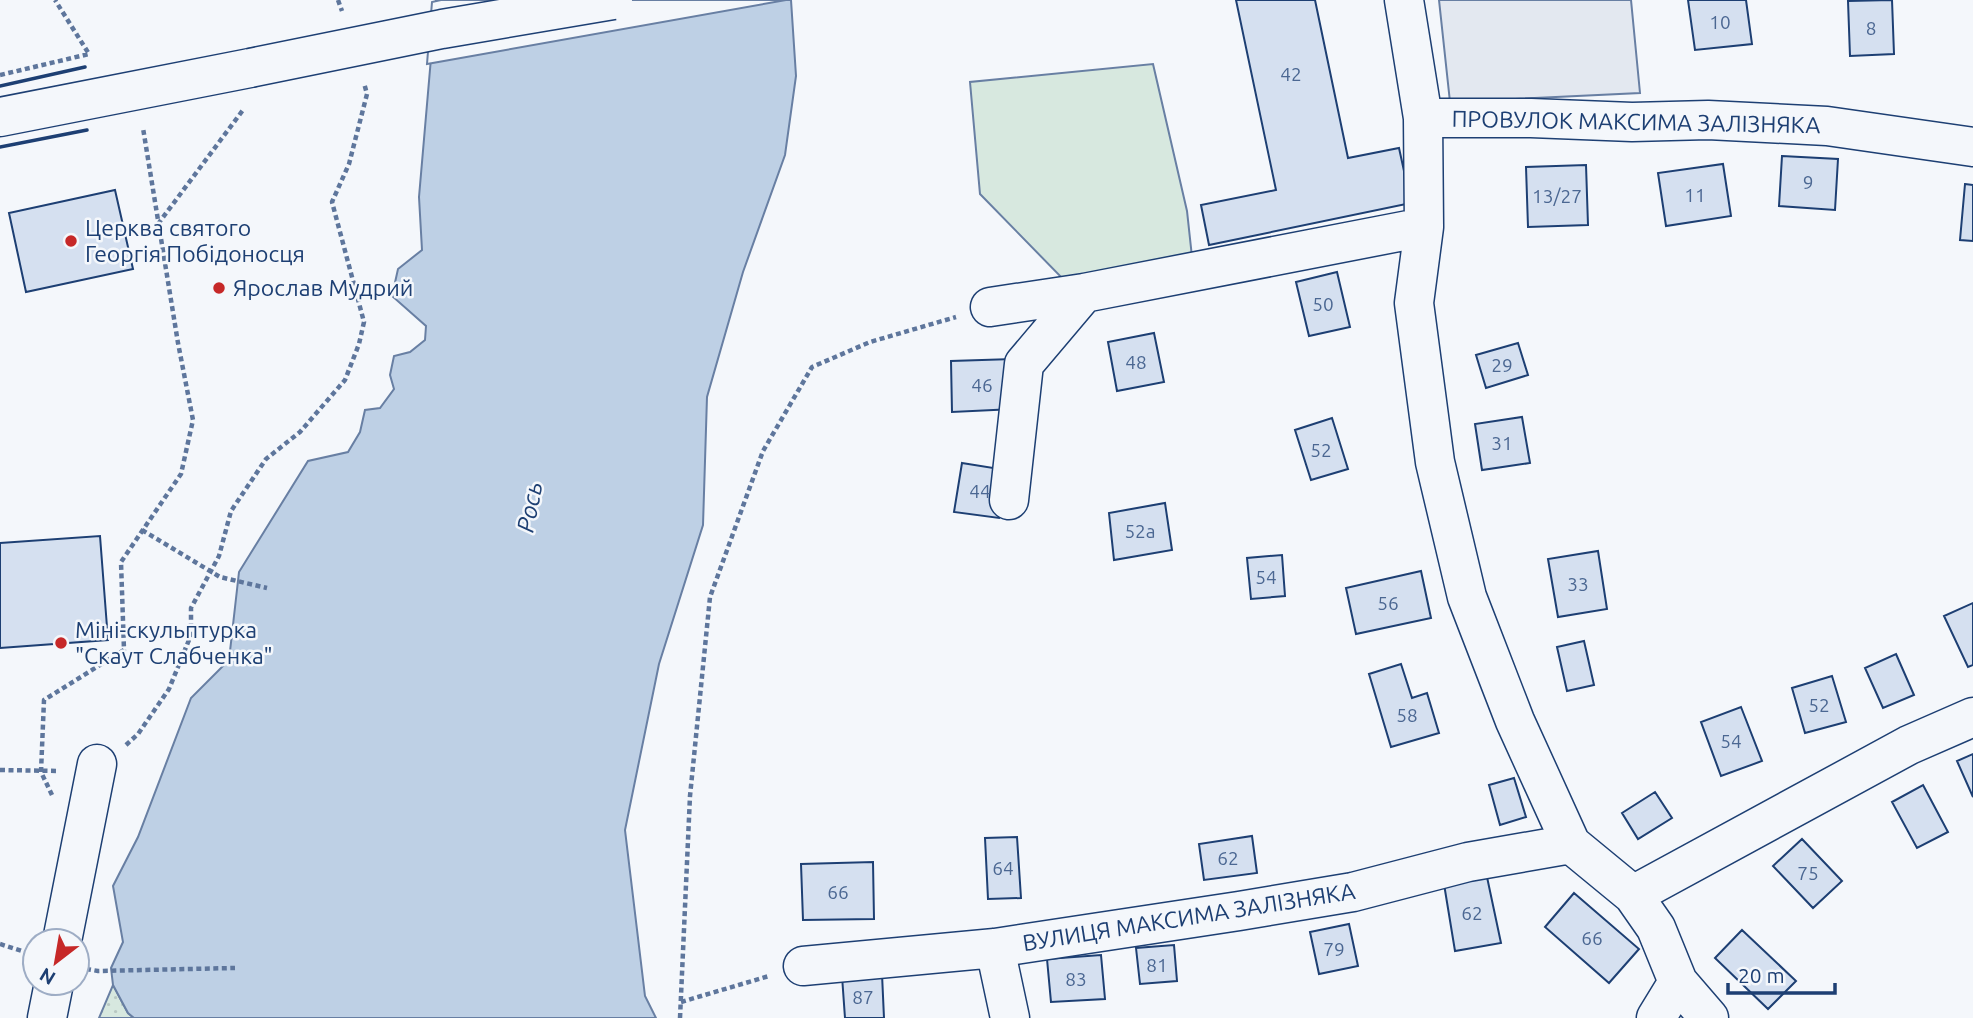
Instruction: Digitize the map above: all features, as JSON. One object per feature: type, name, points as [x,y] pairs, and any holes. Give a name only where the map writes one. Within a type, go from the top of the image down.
[{"type":"street","points":[[0,117],[442,29],[613,0]]},
{"type":"street","points":[[1404,0],[1423,118],[1423,227],[1413,303],[1438,476],[1467,597],[1515,721],[1571,844],[1633,895],[1656,928],[1678,982],[1709,1018]]},
{"type":"street","name":"ПРОВУЛОК МАКСИМА ЗАЛІЗНЯКА","points":[[1423,118],[1734,121],[1827,126],[1973,147]]},
{"type":"street","points":[[990,307],[1084,293],[1423,227]]},
{"type":"street","points":[[1009,500],[1024,364],[1084,293]]},
{"type":"street","points":[[1633,895],[1909,745],[1973,717]]},
{"type":"street","points":[[65,927],[97,764]]},
{"type":"street","name":"ВУЛИЦЯ МАКСИМА ЗАЛІЗНЯКА","points":[[803,966],[995,948],[1353,892],[1468,862],[1571,844]]},
{"type":"street","points":[[995,948],[1010,1018]]},
{"type":"street","points":[[1656,1018],[1678,982]]},
{"type":"street","points":[[47,1018],[51,997]]},
{"type":"path","points":[[0,75],[89,54],[55,0]]},
{"type":"path","points":[[338,0],[342,13]]},
{"type":"path","points":[[0,770],[81,771],[107,760],[138,734],[169,689],[191,635],[191,608],[219,556],[231,511],[266,459],[300,432],[345,380],[365,322],[332,202],[349,164],[362,117],[367,94],[363,80]]},
{"type":"path","points":[[159,224],[243,110]]},
{"type":"path","points":[[41,772],[44,700],[124,650],[121,562],[181,474],[193,420],[143,128]]},
{"type":"path","points":[[680,1018],[690,796],[710,597],[763,451],[812,367],[870,342],[990,307]]},
{"type":"path","points":[[142,530],[209,572],[267,588]]},
{"type":"path","points":[[0,944],[21,951]]},
{"type":"path","points":[[681,1002],[803,966]]},
{"type":"path","points":[[98,971],[235,968]]},
{"type":"shaded area","points":[[1439,0],[1631,0],[1640,93],[1450,102]]},
{"type":"shaded area","points":[[1153,64],[1187,211],[1192,257],[1063,279],[980,194],[970,82]]},
{"type":"shaded area","points":[[113,985],[128,1013],[134,1018],[99,1018]]},
{"type":"water","name":"Рось","points":[[436,0],[791,0],[796,76],[785,155],[743,272],[707,397],[703,525],[659,664],[625,830],[645,996],[656,1018],[134,1018],[128,1013],[113,985],[111,968],[123,942],[113,886],[138,837],[191,698],[229,660],[239,572],[308,461],[348,452],[360,432],[365,410],[380,408],[394,389],[390,375],[394,356],[410,352],[425,340],[426,326],[392,296],[398,269],[422,250],[419,197]]},
{"type":"pier","points":[[786,0],[427,64],[432,2]]},
{"type":"building","points":[[1236,0],[1315,0],[1348,158],[1399,148],[1411,203],[1209,245],[1201,205],[1276,190]]},
{"type":"building","points":[[1688,0],[1746,0],[1752,44],[1695,50]]},
{"type":"building","points":[[1892,0],[1894,54],[1850,56],[1848,1]]},
{"type":"building","points":[[1782,156],[1838,159],[1835,210],[1779,206]]},
{"type":"building","points":[[1723,164],[1731,216],[1666,226],[1658,173]]},
{"type":"building","points":[[1586,165],[1588,225],[1528,227],[1526,167]]},
{"type":"building","points":[[1965,184],[1973,185],[1973,241],[1960,240]]},
{"type":"building","name":"Церква святого Георгія Побідоносця","points":[[115,190],[133,269],[26,292],[9,213]]},
{"type":"building","points":[[1337,272],[1350,327],[1309,336],[1296,282]]},
{"type":"building","points":[[1154,333],[1164,382],[1117,391],[1108,342]]},
{"type":"building","points":[[1518,343],[1528,375],[1486,388],[1476,355]]},
{"type":"building","points":[[1013,359],[1014,409],[952,412],[951,361]]},
{"type":"building","points":[[1522,417],[1530,463],[1482,470],[1475,424]]},
{"type":"building","points":[[1332,418],[1348,469],[1311,480],[1295,430]]},
{"type":"building","points":[[962,463],[1006,470],[999,518],[954,512]]},
{"type":"building","points":[[1165,503],[1172,550],[1114,560],[1109,513]]},
{"type":"building","points":[[100,536],[108,640],[0,648],[0,543]]},
{"type":"building","points":[[1598,551],[1607,609],[1558,617],[1548,559]]},
{"type":"building","points":[[1282,555],[1285,596],[1251,599],[1247,558]]},
{"type":"building","points":[[1421,571],[1431,618],[1356,634],[1346,588]]},
{"type":"building","points":[[1973,603],[1973,665],[1968,667],[1944,616]]},
{"type":"building","points":[[1584,641],[1594,685],[1567,691],[1557,647]]},
{"type":"building","points":[[1896,654],[1914,695],[1883,708],[1865,668]]},
{"type":"building","points":[[1401,664],[1412,698],[1427,693],[1439,733],[1391,747],[1369,674]]},
{"type":"building","points":[[1832,676],[1846,722],[1805,733],[1792,688]]},
{"type":"building","points":[[1741,707],[1762,761],[1721,776],[1701,722]]},
{"type":"building","points":[[1973,754],[1973,797],[1957,761]]},
{"type":"building","points":[[1514,778],[1526,817],[1500,825],[1489,785]]},
{"type":"building","points":[[1923,785],[1948,832],[1917,848],[1892,802]]},
{"type":"building","points":[[1655,792],[1672,818],[1638,839],[1622,813]]},
{"type":"building","points":[[1252,836],[1257,873],[1204,880],[1199,844]]},
{"type":"building","points":[[1017,837],[1021,898],[988,899],[985,838]]},
{"type":"building","points":[[1802,839],[1842,881],[1813,908],[1773,866]]},
{"type":"building","points":[[873,862],[874,919],[803,920],[801,864]]},
{"type":"building","points":[[1487,877],[1501,943],[1455,951],[1444,884]]},
{"type":"building","points":[[1574,893],[1639,949],[1609,983],[1545,927]]},
{"type":"building","points":[[1349,924],[1358,966],[1319,974],[1310,932]]},
{"type":"building","points":[[1742,930],[1796,981],[1768,1009],[1715,958]]},
{"type":"building","points":[[1174,945],[1177,981],[1140,984],[1136,948]]},
{"type":"building","points":[[1101,955],[1105,999],[1051,1002],[1047,959]]},
{"type":"building","points":[[882,974],[884,1018],[845,1018],[842,976]]},
{"type":"wall","points":[[0,86],[85,67]]},
{"type":"wall","points":[[0,147],[87,130]]},
{"type":"place","name":"Церква святого Георгія Побідоносця","points":[[71,241]]},
{"type":"place","name":"Ярослав Мудрий","points":[[219,288]]},
{"type":"place","name":"Міні-скульптурка \"Скаут Слабченка\"","points":[[61,643]]}]
